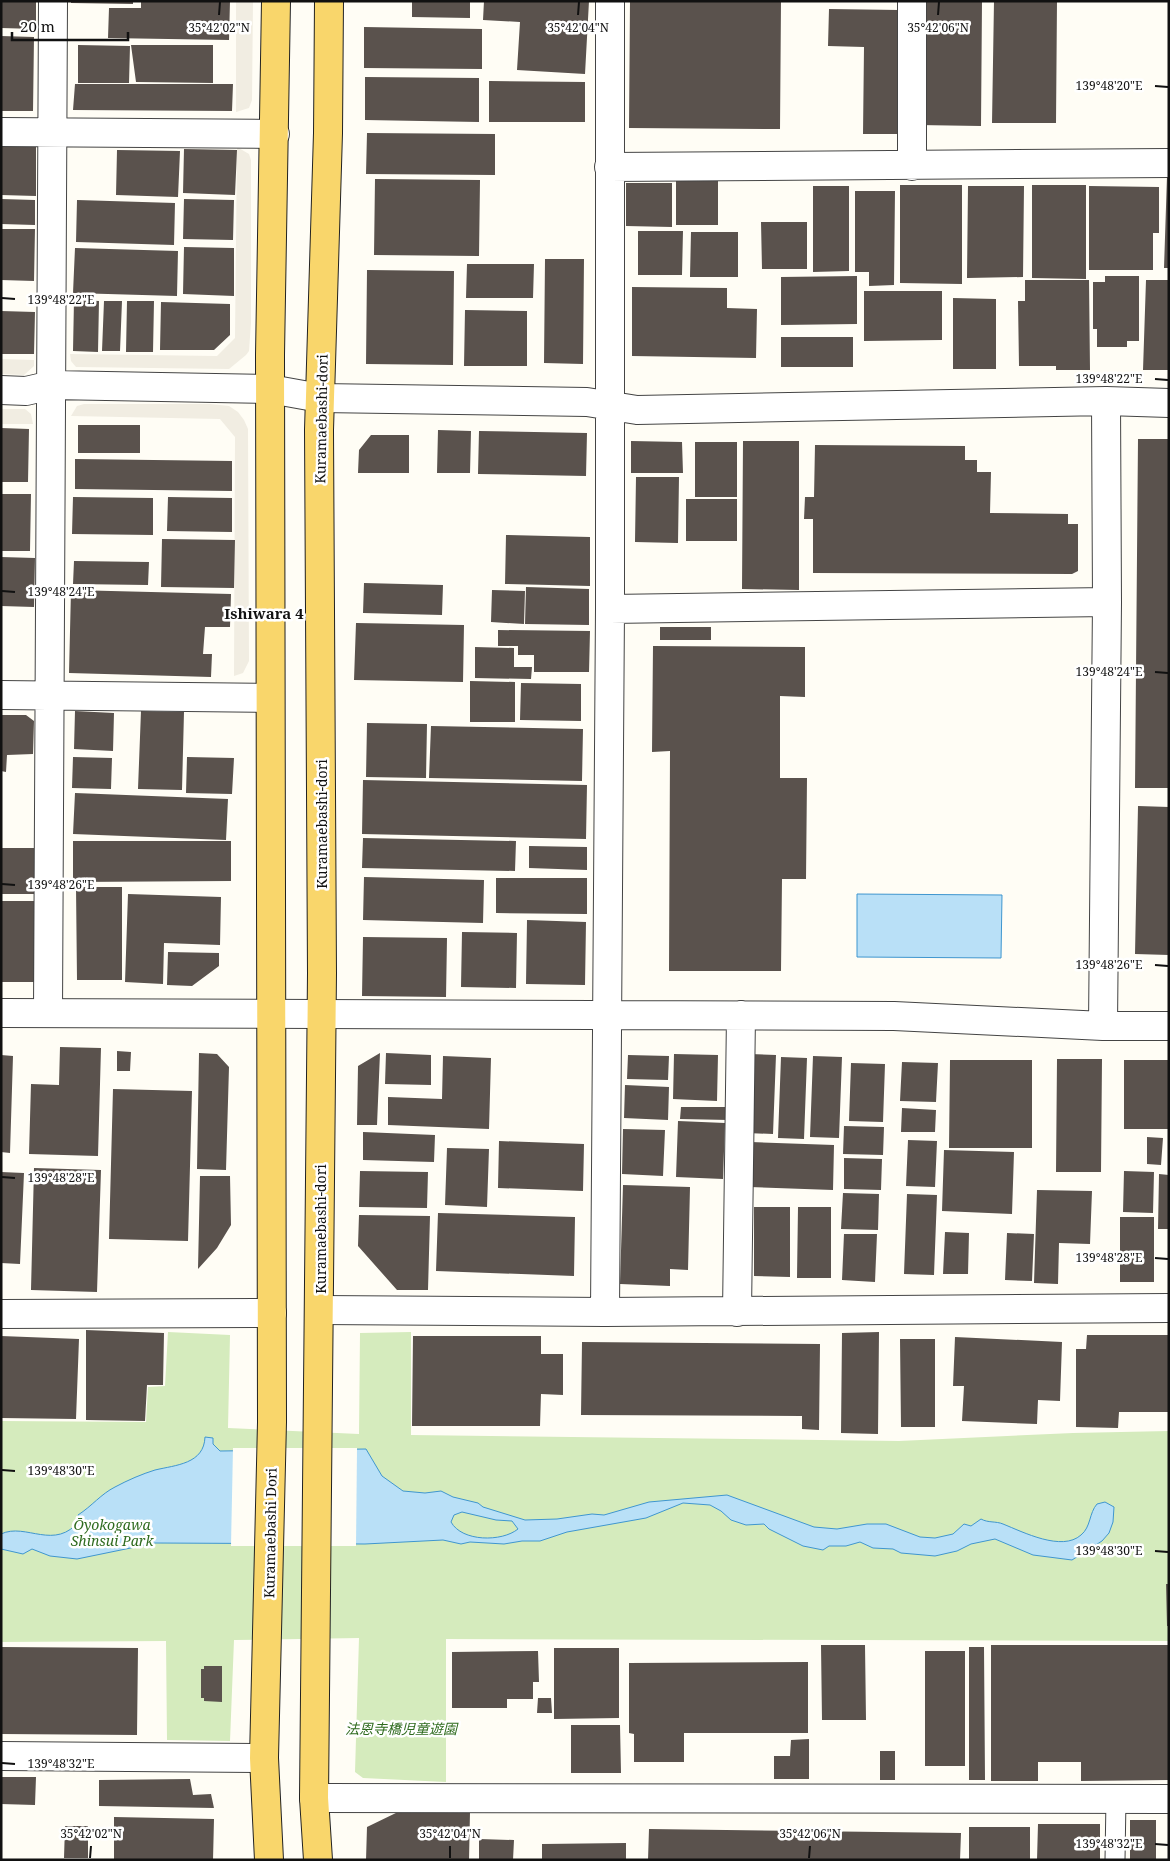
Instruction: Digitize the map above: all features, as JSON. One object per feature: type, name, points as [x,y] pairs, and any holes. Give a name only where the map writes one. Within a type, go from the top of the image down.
[{"type":"main road","points":[[272,1313],[270,389],[276,1]]},
{"type":"main road","name":"Kuramaebashi-dori","points":[[318,1860],[314,1798],[322,1014],[320,398],[328,133],[329,1]]},
{"type":"main road","name":"Kuramaebashi Dori","points":[[269,1860],[264,1758],[272,1422],[272,1313]]},
{"type":"street","points":[[48,1013],[52,385],[52,1]]},
{"type":"street","points":[[605,1312],[610,609],[608,167],[610,1]]},
{"type":"street","points":[[912,1],[912,166]]},
{"type":"street","points":[[1,132],[275,134]]},
{"type":"street","points":[[608,167],[1169,163]]},
{"type":"street","points":[[1,390],[26,390],[52,385],[270,389],[320,398],[587,402],[637,410],[1106,401],[1169,403]]},
{"type":"street","points":[[1103,1026],[1107,602],[1106,401]]},
{"type":"street","points":[[610,609],[1107,602]]},
{"type":"street","points":[[1,695],[270,698]]},
{"type":"street","points":[[1,1013],[894,1016],[1103,1026],[1169,1026]]},
{"type":"street","points":[[737,1312],[741,1015]]},
{"type":"street","points":[[320,1310],[737,1312],[1169,1308]]},
{"type":"street","points":[[1,1314],[272,1313]]},
{"type":"street","points":[[1,1756],[264,1758]]},
{"type":"street","points":[[314,1798],[1169,1799]]},
{"type":"lane","points":[[1116,1799],[1116,1860]]},
{"type":"green space","name":"Ōyokogawa Shinsui Park","points":[[168,1332],[230,1335],[228,1428],[359,1434],[360,1333],[411,1332],[411,1435],[899,1441],[1073,1433],[1169,1431],[1169,1641],[446,1639],[446,1782],[363,1778],[355,1772],[359,1638],[234,1640],[230,1741],[167,1740],[166,1641],[1,1642],[1,1421],[146,1422],[148,1387],[165,1386]]},
{"type":"shaded area","points":[[236,1],[253,1],[252,100],[249,108],[236,112]]},
{"type":"shaded area","points":[[237,147],[249,154],[251,160],[251,323],[249,351],[229,369],[76,367],[71,361],[70,354],[217,356],[235,338]]},
{"type":"shaded area","points":[[1,359],[34,360],[34,366],[24,375],[1,374]]},
{"type":"shaded area","points":[[84,404],[210,404],[229,406],[238,412],[244,420],[248,429],[249,661],[243,673],[234,676],[235,437],[220,419],[71,416],[77,406]]},
{"type":"shaded area","points":[[1,409],[25,409],[31,414],[33,424],[1,424]]},
{"type":"water","points":[[857,894],[1002,895],[1001,958],[857,957]]},
{"type":"water","points":[[205,1437],[213,1438],[213,1444],[220,1451],[366,1449],[382,1476],[403,1491],[425,1493],[441,1491],[453,1497],[478,1503],[483,1507],[525,1520],[557,1519],[592,1514],[604,1515],[649,1502],[727,1495],[814,1527],[837,1529],[867,1524],[886,1524],[920,1537],[935,1538],[953,1534],[964,1524],[971,1526],[981,1519],[1000,1523],[1042,1539],[1064,1542],[1073,1540],[1081,1535],[1087,1528],[1094,1508],[1097,1504],[1105,1502],[1114,1507],[1113,1522],[1109,1533],[1102,1541],[1072,1560],[1033,1555],[995,1539],[971,1544],[957,1551],[935,1556],[901,1553],[893,1549],[873,1548],[860,1542],[846,1546],[829,1546],[823,1550],[803,1546],[769,1529],[764,1524],[746,1525],[731,1520],[721,1511],[710,1505],[683,1503],[646,1518],[567,1532],[540,1541],[504,1544],[470,1542],[461,1544],[443,1540],[365,1544],[155,1543],[77,1559],[50,1556],[32,1549],[23,1554],[1,1549],[1,1534],[11,1531],[51,1535],[61,1534],[80,1520],[78,1515],[110,1490],[145,1473],[188,1462],[200,1453]],"holes":[[[462,1512],[496,1520],[512,1521],[518,1529],[502,1536],[483,1538],[464,1533],[456,1529],[451,1522],[454,1515]]]},
{"type":"pier","points":[[233,1448],[357,1448],[356,1546],[231,1546]]},
{"type":"building","points":[[71,1],[133,1],[133,4],[71,3]]},
{"type":"building","points":[[141,1],[230,1],[229,40],[108,38],[109,8],[141,8]]},
{"type":"building","points":[[412,1],[470,1],[470,18],[412,17]]},
{"type":"building","points":[[484,1],[589,1],[585,74],[517,70],[520,22],[483,20]]},
{"type":"building","points":[[630,1],[781,1],[780,129],[629,128]]},
{"type":"building","points":[[919,1],[982,1],[981,126],[918,125]]},
{"type":"building","points":[[994,1],[1057,1],[1056,123],[992,123]]},
{"type":"building","points":[[1,2],[36,2],[36,29],[1,28]]},
{"type":"building","points":[[829,9],[899,10],[897,134],[863,134],[864,47],[828,46]]},
{"type":"building","points":[[364,27],[482,29],[482,69],[364,68]]},
{"type":"building","points":[[1,36],[34,37],[33,111],[1,111]]},
{"type":"building","points":[[78,45],[130,46],[129,83],[78,83]]},
{"type":"building","points":[[131,45],[213,45],[213,83],[136,82]]},
{"type":"building","points":[[365,77],[479,78],[479,122],[365,120]]},
{"type":"building","points":[[489,81],[585,82],[585,122],[489,122]]},
{"type":"building","points":[[75,84],[233,84],[232,111],[73,110]]},
{"type":"building","points":[[367,133],[495,134],[495,175],[366,174]]},
{"type":"building","points":[[1,147],[36,147],[36,196],[1,195]]},
{"type":"building","points":[[184,149],[237,150],[235,195],[183,193]]},
{"type":"building","points":[[117,150],[180,151],[178,197],[116,195]]},
{"type":"building","points":[[1167,176],[1169,176],[1169,268],[1164,268]]},
{"type":"building","points":[[375,179],[480,180],[479,256],[374,255]]},
{"type":"building","points":[[676,181],[718,181],[718,225],[676,225]]},
{"type":"building","points":[[626,183],[672,183],[672,227],[626,226]]},
{"type":"building","points":[[900,185],[962,185],[962,284],[900,283]]},
{"type":"building","points":[[1032,185],[1086,185],[1086,279],[1032,278]]},
{"type":"building","points":[[813,186],[849,186],[849,271],[813,272]]},
{"type":"building","points":[[968,186],[1024,186],[1023,277],[967,278]]},
{"type":"building","points":[[1089,186],[1159,187],[1159,233],[1153,233],[1153,270],[1089,270]]},
{"type":"building","points":[[855,191],[895,191],[894,285],[869,286],[869,272],[855,272]]},
{"type":"building","points":[[1,199],[35,200],[35,225],[1,224]]},
{"type":"building","points":[[184,199],[234,200],[233,240],[183,239]]},
{"type":"building","points":[[77,200],[175,203],[174,245],[76,242]]},
{"type":"building","points":[[761,222],[807,222],[807,269],[762,269]]},
{"type":"building","points":[[1,229],[35,229],[34,281],[1,280]]},
{"type":"building","points":[[638,231],[683,231],[682,275],[638,275]]},
{"type":"building","points":[[691,232],[738,232],[738,277],[690,277]]},
{"type":"building","points":[[184,247],[234,248],[234,296],[183,294]]},
{"type":"building","points":[[75,248],[178,251],[177,296],[73,293]]},
{"type":"building","points":[[545,259],[584,259],[583,364],[544,363]]},
{"type":"building","points":[[467,264],[534,264],[533,298],[466,298]]},
{"type":"building","points":[[367,270],[454,271],[453,365],[366,364]]},
{"type":"building","points":[[857,276],[857,324],[781,325],[781,277]]},
{"type":"building","points":[[1105,276],[1139,276],[1139,341],[1127,341],[1127,347],[1097,347],[1097,329],[1093,329],[1093,282],[1105,282]]},
{"type":"building","points":[[1025,280],[1089,280],[1090,370],[1056,370],[1056,366],[1019,366],[1018,301],[1025,301]]},
{"type":"building","points":[[1146,280],[1169,280],[1169,370],[1143,370]]},
{"type":"building","points":[[632,287],[727,288],[727,308],[757,309],[756,358],[632,356]]},
{"type":"building","points":[[864,291],[942,291],[942,340],[864,341]]},
{"type":"building","points":[[953,298],[996,299],[996,369],[953,369]]},
{"type":"building","points":[[74,300],[99,301],[98,352],[73,351]]},
{"type":"building","points":[[104,301],[122,301],[120,351],[102,351]]},
{"type":"building","points":[[127,301],[154,301],[153,352],[126,352]]},
{"type":"building","points":[[161,302],[230,304],[230,335],[214,350],[160,350]]},
{"type":"building","points":[[465,310],[527,311],[527,366],[464,366]]},
{"type":"building","points":[[1,311],[35,312],[34,354],[1,354]]},
{"type":"building","points":[[781,337],[853,337],[853,367],[781,367]]},
{"type":"building","points":[[78,425],[140,425],[140,453],[78,453]]},
{"type":"building","points":[[1,428],[29,429],[28,482],[1,482]]},
{"type":"building","points":[[438,430],[471,431],[470,473],[437,473]]},
{"type":"building","points":[[479,431],[587,433],[586,476],[478,474]]},
{"type":"building","points":[[371,435],[409,435],[409,473],[358,473],[359,450]]},
{"type":"building","points":[[1138,439],[1169,439],[1169,788],[1135,788]]},
{"type":"building","points":[[631,441],[682,442],[683,473],[631,473]]},
{"type":"building","points":[[743,441],[799,441],[799,590],[742,589]]},
{"type":"building","points":[[695,442],[737,442],[737,497],[695,497]]},
{"type":"building","points":[[815,445],[965,446],[965,460],[977,460],[977,472],[991,472],[990,513],[1068,514],[1068,524],[1078,524],[1078,571],[1072,574],[813,573],[813,519],[804,519],[805,497],[814,497]]},
{"type":"building","points":[[75,459],[232,461],[232,491],[75,489]]},
{"type":"building","points":[[636,477],[679,477],[678,543],[635,542]]},
{"type":"building","points":[[1,494],[31,494],[30,551],[1,551]]},
{"type":"building","points":[[73,497],[153,498],[153,535],[72,534]]},
{"type":"building","points":[[168,497],[232,498],[232,532],[167,531]]},
{"type":"building","points":[[686,499],[737,499],[737,541],[686,541]]},
{"type":"building","points":[[506,535],[590,537],[590,586],[505,584]]},
{"type":"building","points":[[162,539],[235,540],[234,588],[161,587]]},
{"type":"building","points":[[1,557],[35,558],[34,607],[1,606]]},
{"type":"building","points":[[74,561],[149,562],[148,585],[73,584]]},
{"type":"building","points":[[364,583],[443,585],[442,615],[363,613]]},
{"type":"building","points":[[526,587],[589,589],[589,625],[525,624]]},
{"type":"building","points":[[71,590],[231,594],[230,627],[205,627],[203,654],[212,654],[211,677],[69,673]]},
{"type":"building","points":[[492,590],[525,591],[524,624],[491,622]]},
{"type":"building","points":[[356,623],[464,625],[463,682],[354,680]]},
{"type":"building","points":[[660,627],[711,627],[711,640],[660,640]]},
{"type":"building","points":[[498,630],[590,631],[589,672],[534,672],[534,655],[518,655],[518,646],[498,646]]},
{"type":"building","points":[[653,646],[805,647],[805,697],[780,696],[780,778],[807,778],[806,879],[782,879],[781,971],[669,971],[670,751],[652,752]]},
{"type":"building","points":[[475,647],[514,648],[514,667],[532,667],[531,679],[475,678]]},
{"type":"building","points":[[470,681],[515,682],[515,722],[470,722]]},
{"type":"building","points":[[521,683],[581,684],[581,721],[520,720]]},
{"type":"building","points":[[75,711],[114,713],[113,751],[74,749]]},
{"type":"building","points":[[141,711],[184,712],[182,790],[138,789]]},
{"type":"building","points":[[1,715],[26,715],[34,721],[33,754],[7,755],[6,772],[1,771]]},
{"type":"building","points":[[367,723],[427,724],[426,778],[366,777]]},
{"type":"building","points":[[431,726],[583,729],[582,781],[429,778]]},
{"type":"building","points":[[73,757],[112,758],[111,789],[72,788]]},
{"type":"building","points":[[187,757],[234,758],[232,794],[186,793]]},
{"type":"building","points":[[363,780],[587,785],[586,839],[362,834]]},
{"type":"building","points":[[75,793],[228,799],[226,840],[73,834]]},
{"type":"building","points":[[1138,806],[1169,807],[1169,955],[1135,954]]},
{"type":"building","points":[[363,838],[516,841],[515,871],[362,868]]},
{"type":"building","points":[[73,841],[231,841],[231,881],[73,882]]},
{"type":"building","points":[[529,846],[587,847],[587,870],[529,868]]},
{"type":"building","points":[[1,848],[34,848],[34,894],[1,894]]},
{"type":"building","points":[[364,877],[484,880],[483,923],[363,920]]},
{"type":"building","points":[[496,878],[587,878],[587,914],[496,913]]},
{"type":"building","points":[[76,887],[122,887],[122,980],[77,980]]},
{"type":"building","points":[[128,894],[221,897],[220,945],[164,943],[163,984],[125,982]]},
{"type":"building","points":[[1,901],[35,901],[34,982],[1,982]]},
{"type":"building","points":[[527,920],[586,922],[585,985],[526,984]]},
{"type":"building","points":[[462,932],[517,933],[516,988],[461,987]]},
{"type":"building","points":[[363,937],[447,938],[446,997],[362,996]]},
{"type":"building","points":[[168,952],[219,953],[219,966],[192,986],[167,985]]},
{"type":"building","points":[[60,1047],[101,1048],[98,1156],[29,1154],[31,1084],[59,1085]]},
{"type":"building","points":[[117,1051],[131,1052],[130,1071],[117,1071]]},
{"type":"building","points":[[199,1053],[217,1054],[229,1067],[226,1170],[197,1169]]},
{"type":"building","points":[[380,1053],[377,1125],[357,1125],[358,1066]]},
{"type":"building","points":[[386,1053],[431,1055],[431,1085],[385,1084]]},
{"type":"building","points":[[674,1054],[718,1055],[717,1101],[673,1099]]},
{"type":"building","points":[[750,1054],[776,1055],[773,1134],[747,1133]]},
{"type":"building","points":[[1,1055],[13,1056],[10,1153],[1,1152]]},
{"type":"building","points":[[628,1055],[669,1056],[668,1080],[627,1079]]},
{"type":"building","points":[[443,1056],[491,1058],[489,1129],[388,1125],[388,1097],[442,1099]]},
{"type":"building","points":[[813,1056],[842,1057],[839,1138],[810,1137]]},
{"type":"building","points":[[781,1057],[807,1058],[804,1139],[778,1138]]},
{"type":"building","points":[[1057,1059],[1102,1059],[1101,1172],[1056,1172]]},
{"type":"building","points":[[950,1060],[1032,1060],[1032,1148],[949,1148]]},
{"type":"building","points":[[1124,1060],[1169,1060],[1169,1129],[1124,1129]]},
{"type":"building","points":[[902,1062],[938,1063],[936,1102],[900,1101]]},
{"type":"building","points":[[851,1063],[885,1064],[883,1122],[849,1121]]},
{"type":"building","points":[[625,1085],[669,1087],[668,1120],[624,1118]]},
{"type":"building","points":[[113,1089],[192,1091],[188,1241],[109,1239]]},
{"type":"building","points":[[681,1107],[730,1107],[729,1120],[680,1119]]},
{"type":"building","points":[[902,1108],[936,1110],[935,1132],[901,1132]]},
{"type":"building","points":[[678,1121],[725,1123],[723,1179],[676,1177]]},
{"type":"building","points":[[844,1126],[884,1127],[883,1155],[843,1154]]},
{"type":"building","points":[[623,1129],[665,1130],[663,1176],[622,1174]]},
{"type":"building","points":[[363,1132],[435,1135],[434,1162],[363,1160]]},
{"type":"building","points":[[1147,1137],[1163,1138],[1161,1165],[1147,1164]]},
{"type":"building","points":[[908,1140],[937,1141],[935,1187],[906,1186]]},
{"type":"building","points":[[499,1141],[584,1144],[583,1191],[498,1188]]},
{"type":"building","points":[[751,1142],[834,1145],[833,1190],[750,1187]]},
{"type":"building","points":[[447,1148],[489,1149],[487,1207],[445,1205]]},
{"type":"building","points":[[944,1150],[1014,1152],[1012,1214],[942,1211]]},
{"type":"building","points":[[844,1158],[882,1159],[881,1190],[844,1189]]},
{"type":"building","points":[[34,1168],[101,1170],[97,1292],[31,1290]]},
{"type":"building","points":[[360,1171],[428,1172],[427,1208],[359,1207]]},
{"type":"building","points":[[1124,1171],[1154,1172],[1153,1213],[1123,1212]]},
{"type":"building","points":[[1,1172],[24,1173],[20,1264],[1,1263]]},
{"type":"building","points":[[1159,1174],[1169,1175],[1169,1229],[1158,1229]]},
{"type":"building","points":[[200,1176],[230,1176],[231,1225],[217,1248],[198,1269]]},
{"type":"building","points":[[623,1185],[690,1187],[688,1270],[670,1269],[670,1286],[620,1284]]},
{"type":"building","points":[[1037,1190],[1092,1191],[1090,1244],[1059,1243],[1058,1284],[1034,1283]]},
{"type":"building","points":[[843,1193],[879,1194],[878,1230],[841,1229]]},
{"type":"building","points":[[907,1194],[937,1195],[934,1275],[904,1274]]},
{"type":"building","points":[[754,1207],[790,1207],[790,1277],[754,1276]]},
{"type":"building","points":[[798,1207],[831,1207],[831,1278],[797,1278]]},
{"type":"building","points":[[438,1213],[575,1217],[574,1276],[436,1271]]},
{"type":"building","points":[[359,1215],[430,1216],[428,1290],[397,1290],[358,1246]]},
{"type":"building","points":[[1120,1217],[1154,1217],[1154,1282],[1120,1282]]},
{"type":"building","points":[[945,1232],[969,1233],[968,1274],[943,1274]]},
{"type":"building","points":[[1007,1233],[1034,1234],[1032,1281],[1005,1280]]},
{"type":"building","points":[[844,1234],[877,1234],[875,1282],[842,1280]]},
{"type":"building","points":[[86,1330],[164,1333],[163,1385],[147,1385],[145,1421],[86,1420]]},
{"type":"building","points":[[879,1332],[878,1434],[841,1433],[842,1333]]},
{"type":"building","points":[[1087,1335],[1169,1335],[1169,1412],[1119,1412],[1118,1428],[1076,1427],[1076,1349],[1086,1349]]},
{"type":"building","points":[[1,1336],[79,1339],[76,1419],[1,1418]]},
{"type":"building","points":[[413,1336],[541,1336],[541,1354],[563,1354],[563,1395],[541,1394],[540,1426],[412,1426]]},
{"type":"building","points":[[955,1337],[1062,1342],[1060,1401],[1038,1400],[1037,1424],[962,1421],[964,1386],[953,1386]]},
{"type":"building","points":[[900,1339],[935,1339],[935,1427],[901,1427]]},
{"type":"building","points":[[582,1342],[820,1344],[819,1430],[802,1429],[802,1416],[581,1415]]},
{"type":"building","points":[[1166,1584],[1169,1584],[1169,1626],[1167,1626]]},
{"type":"building","points":[[821,1645],[865,1645],[866,1720],[822,1720]]},
{"type":"building","points":[[991,1645],[1169,1645],[1169,1780],[1081,1781],[1081,1762],[1038,1762],[1038,1781],[991,1781]]},
{"type":"building","points":[[1,1647],[138,1648],[137,1735],[1,1734]]},
{"type":"building","points":[[969,1647],[984,1647],[985,1780],[969,1780]]},
{"type":"building","points":[[554,1648],[619,1648],[619,1718],[554,1719]]},
{"type":"building","points":[[538,1651],[539,1682],[533,1682],[533,1699],[507,1699],[507,1708],[452,1708],[452,1652]]},
{"type":"building","points":[[925,1651],[965,1651],[965,1766],[925,1766]]},
{"type":"building","points":[[808,1662],[808,1733],[684,1733],[684,1762],[634,1762],[634,1734],[629,1733],[629,1663]]},
{"type":"building","points":[[204,1666],[222,1666],[222,1702],[204,1701],[204,1698],[201,1698],[201,1669],[204,1669]]},
{"type":"building","points":[[538,1698],[551,1698],[552,1713],[537,1713]]},
{"type":"building","points":[[571,1725],[620,1725],[621,1773],[571,1773]]},
{"type":"building","points":[[809,1739],[809,1779],[774,1779],[774,1756],[790,1756],[791,1740]]},
{"type":"building","points":[[880,1751],[895,1751],[895,1780],[880,1780]]},
{"type":"building","points":[[1,1777],[36,1777],[35,1805],[1,1804]]},
{"type":"building","points":[[190,1779],[193,1795],[211,1794],[214,1808],[99,1806],[99,1780]]},
{"type":"building","points":[[400,1811],[470,1812],[469,1860],[366,1860],[367,1827]]},
{"type":"building","points":[[114,1817],[214,1819],[213,1860],[114,1860]]},
{"type":"building","points":[[1130,1820],[1156,1820],[1156,1860],[1130,1860]]},
{"type":"building","points":[[1038,1824],[1100,1824],[1100,1860],[1037,1860]]},
{"type":"building","points":[[65,1826],[88,1826],[88,1858],[64,1858]]},
{"type":"building","points":[[969,1827],[1030,1827],[1030,1860],[969,1860]]},
{"type":"building","points":[[649,1829],[961,1833],[960,1860],[648,1860]]},
{"type":"building","points":[[479,1839],[514,1840],[513,1860],[479,1860]]},
{"type":"building","points":[[626,1843],[626,1860],[542,1860],[542,1844]]},
{"type":"district","name":"Ishiwara 4","points":[[264,613]]},
{"type":"park label","name":"法恩寺橋児童遊園","points":[[401,1728]]}]
